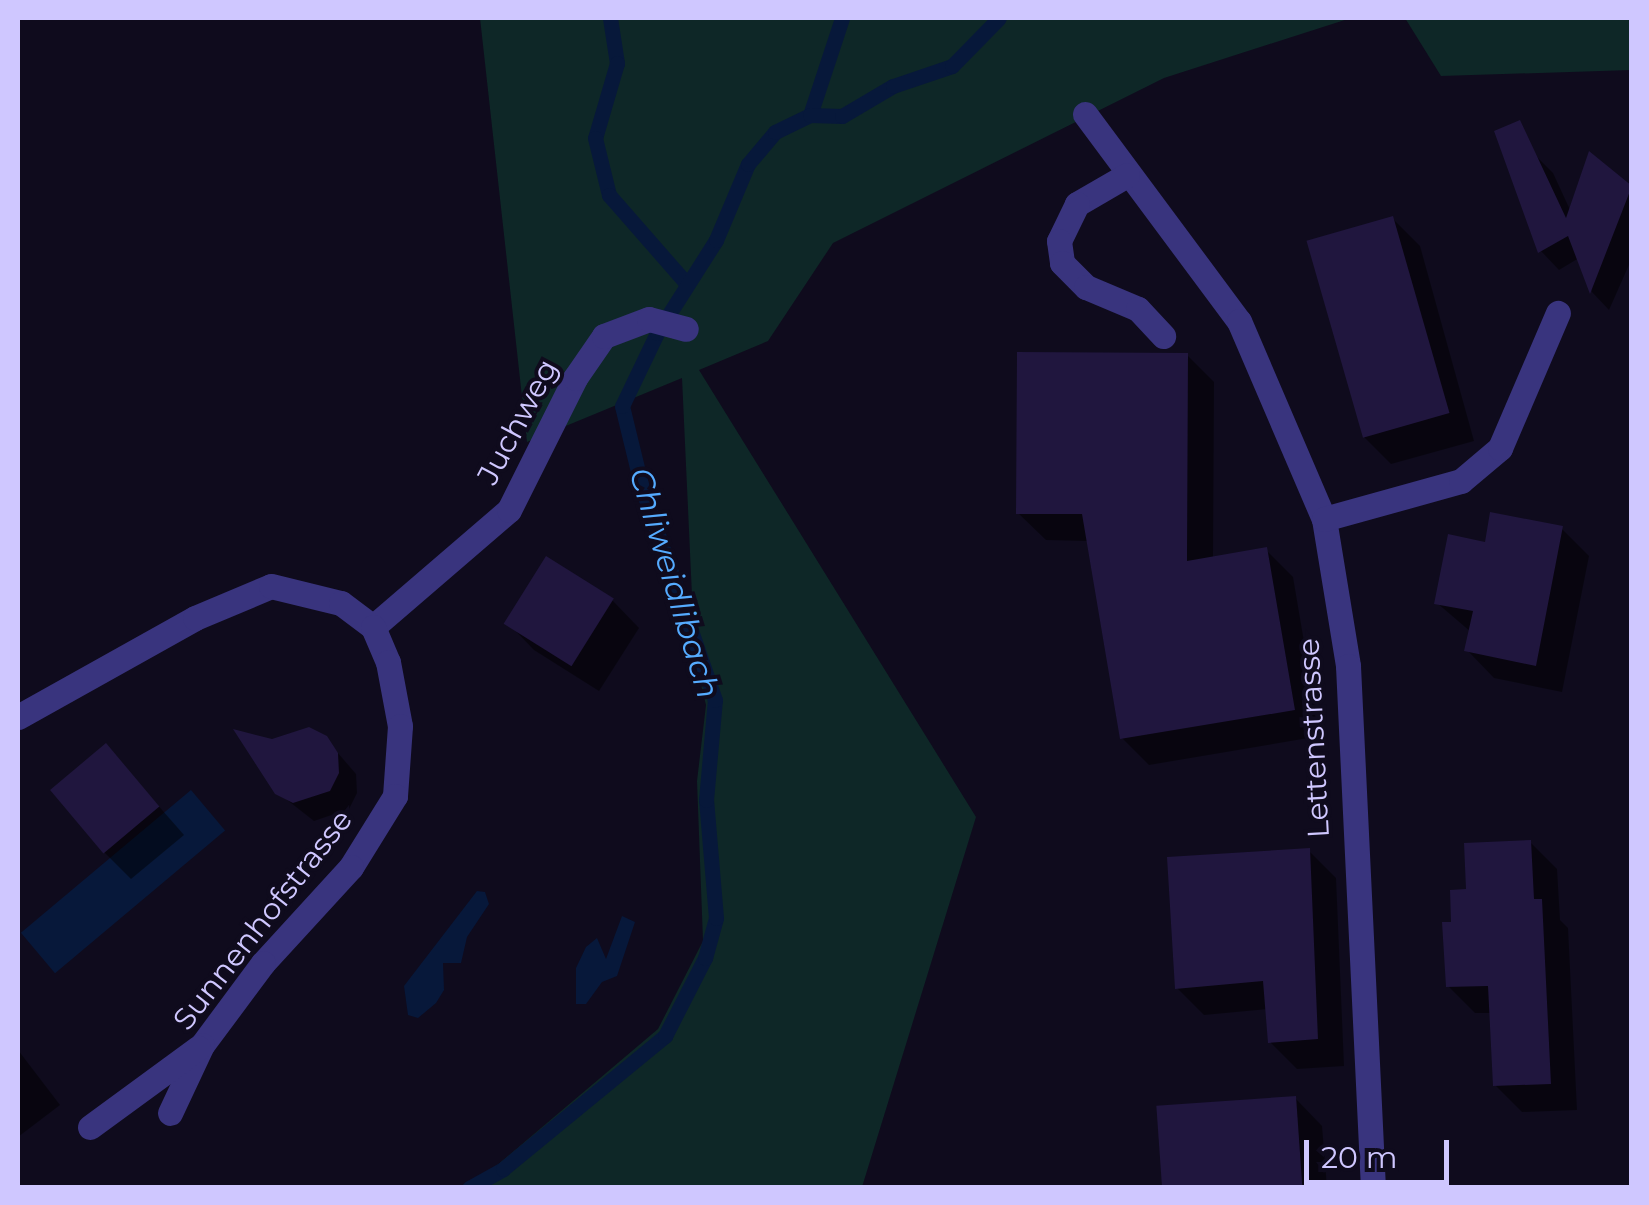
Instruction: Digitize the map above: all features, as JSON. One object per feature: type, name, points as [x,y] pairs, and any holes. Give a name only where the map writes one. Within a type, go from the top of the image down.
[{"type":"street","name":"Lettenstrasse","points":[[1085,114],[1239,321],[1324,519],[1348,666],[1373,1188]]},
{"type":"street","points":[[1127,175],[1077,204],[1059,241],[1062,262],[1086,287],[1138,309],[1163,336]]},
{"type":"street","points":[[1324,519],[1460,481],[1500,448],[1558,313]]},
{"type":"street","name":"Juchweg","points":[[373,627],[509,510],[575,378],[604,336],[648,318],[686,329]]},
{"type":"street","points":[[18,717],[195,618],[271,586],[341,603],[373,627]]},
{"type":"street","name":"Sunnenhofstrasse","points":[[170,1113],[202,1045],[264,963],[351,867],[395,796],[398,698],[373,627]]},
{"type":"street","points":[[90,1127],[202,1045]]},
{"type":"green space","points":[[480,18],[1351,18],[1164,78],[833,243],[768,341],[699,370],[976,817],[862,1187],[482,1187],[489,1172],[658,1029],[703,941],[697,781],[706,705],[695,661],[682,378],[527,442]]},
{"type":"green space","points":[[1405,18],[1631,18],[1631,70],[1441,76]]},
{"type":"water","points":[[191,790],[225,831],[55,973],[21,933]]},
{"type":"water","points":[[477,891],[485,892],[489,904],[467,937],[461,963],[443,963],[444,990],[436,1003],[418,1018],[408,1015],[404,986]]},
{"type":"water","points":[[622,916],[635,922],[617,976],[602,982],[586,1004],[576,1004],[576,968],[586,947],[597,938],[606,959]]},
{"type":"building","points":[[1520,120],[1566,218],[1589,151],[1632,186],[1590,294],[1568,236],[1538,253],[1494,131]]},
{"type":"building","points":[[1393,216],[1450,413],[1363,438],[1306,241]]},
{"type":"building","points":[[1017,352],[1188,353],[1187,561],[1267,547],[1295,710],[1120,739],[1082,514],[1016,514]]},
{"type":"building","points":[[1490,512],[1563,526],[1536,666],[1464,651],[1473,611],[1434,604],[1448,534],[1485,542]]},
{"type":"building","points":[[546,556],[614,598],[571,666],[504,624]]},
{"type":"building","points":[[309,727],[327,736],[338,753],[339,773],[330,791],[293,803],[275,794],[233,729],[272,739]]},
{"type":"building","points":[[106,743],[159,807],[103,854],[50,790]]},
{"type":"building","points":[[1531,840],[1534,899],[1542,899],[1551,1084],[1493,1086],[1488,986],[1446,987],[1442,922],[1451,922],[1450,890],[1466,889],[1464,843]]},
{"type":"building","points":[[1310,848],[1318,1039],[1268,1043],[1263,981],[1175,989],[1167,857]]},
{"type":"building","points":[[1296,1096],[1302,1188],[1162,1188],[1156,1106]]},
{"type":"waterway","points":[[610,18],[617,63],[595,138],[609,195],[687,284]]},
{"type":"waterway","points":[[810,115],[842,18]]},
{"type":"waterway","name":"Chliweidlibach","points":[[469,1188],[503,1169],[665,1036],[705,958],[716,918],[706,800],[715,700],[642,488],[622,406],[657,333],[716,240],[748,164],[775,132],[810,115],[842,116],[893,86],[952,66],[999,18]]}]
